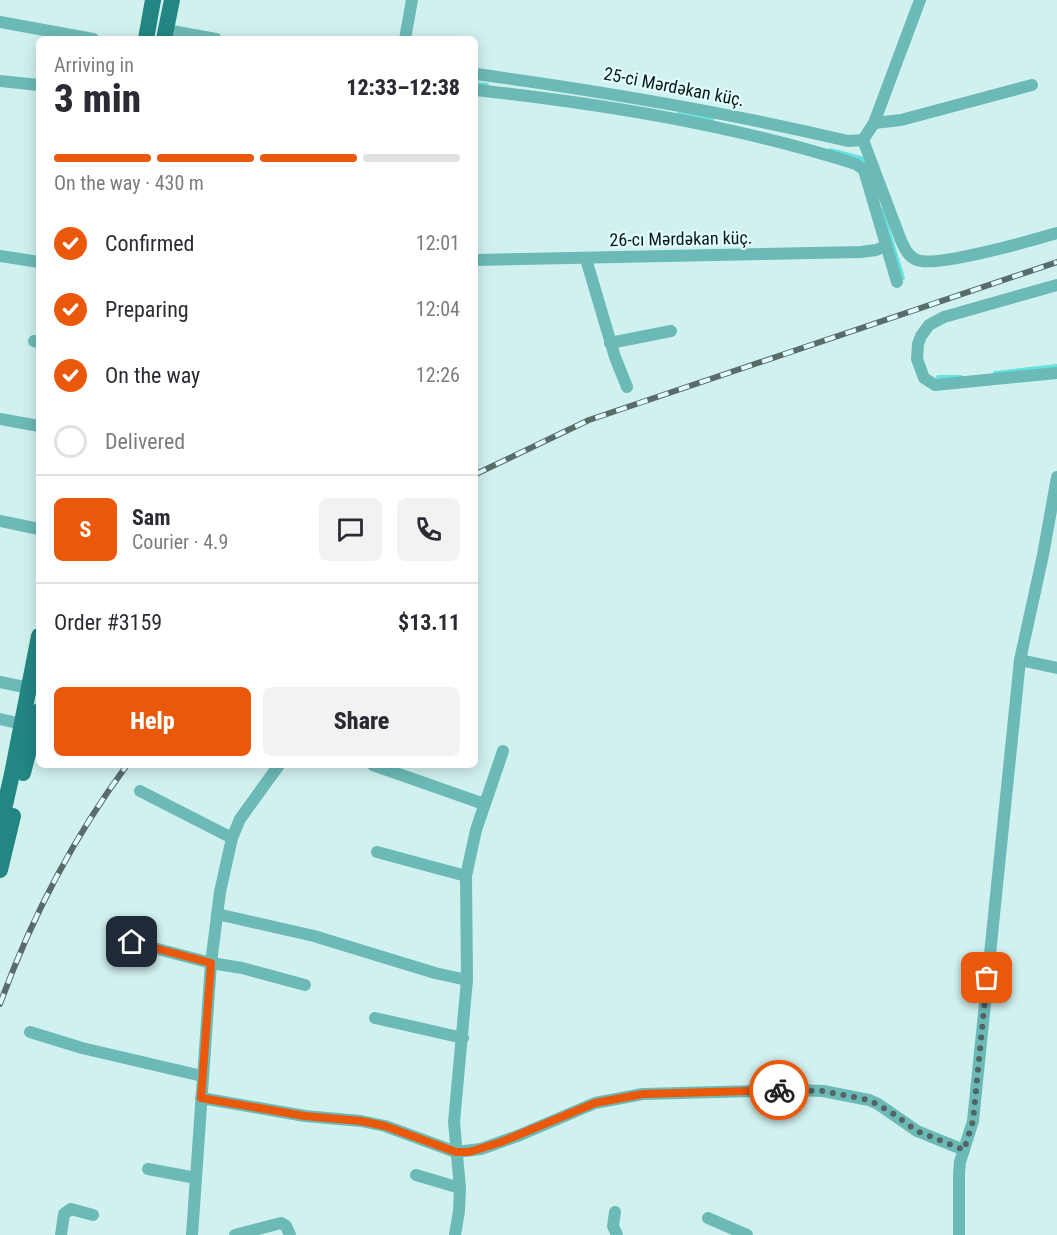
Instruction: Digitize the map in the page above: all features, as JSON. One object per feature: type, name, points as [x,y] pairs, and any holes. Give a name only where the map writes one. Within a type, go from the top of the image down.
[{"type":"main road","points":[[147,36],[153,0]]},
{"type":"main road","points":[[165,35],[172,0]]},
{"type":"main road","points":[[0,827],[6,773],[22,724],[36,652]]},
{"type":"main road","points":[[0,870],[36,723]]},
{"type":"street","points":[[406,36],[412,0]]},
{"type":"street","points":[[920,0],[874,123],[863,140],[906,250],[918,260],[942,262],[1057,233]]},
{"type":"street","points":[[0,22],[77,36]]},
{"type":"street","name":"25-ci Mərdəkan küç.","points":[[478,74],[620,94],[848,141],[863,140]]},
{"type":"street","points":[[0,81],[36,85]]},
{"type":"street","points":[[874,123],[901,120],[1032,85]]},
{"type":"street","points":[[478,90],[696,123],[785,142],[856,164],[864,170],[897,282]]},
{"type":"street","name":"26-cı Mərdəkan küç.","points":[[478,260],[861,252],[886,246]]},
{"type":"street","points":[[0,256],[36,262]]},
{"type":"street","points":[[586,259],[610,343],[627,387]]},
{"type":"street","points":[[1057,285],[944,316],[924,331],[917,351],[924,378],[935,385],[1057,373]]},
{"type":"street","points":[[610,343],[671,331]]},
{"type":"street","points":[[0,418],[36,425]]},
{"type":"street","points":[[959,1235],[959,1173],[973,1121],[1020,660],[1057,477]]},
{"type":"street","points":[[0,521],[36,528]]},
{"type":"street","points":[[1020,660],[1057,668]]},
{"type":"street","points":[[0,682],[29,688]]},
{"type":"street","points":[[0,719],[22,724]]},
{"type":"street","points":[[455,1235],[460,1188],[454,1122],[467,980],[466,876],[484,804],[503,752]]},
{"type":"street","points":[[192,1235],[211,963],[220,892],[232,838],[240,819],[277,768]]},
{"type":"street","points":[[382,768],[484,804]]},
{"type":"street","points":[[140,791],[232,838]]},
{"type":"street","points":[[377,852],[466,876]]},
{"type":"street","points":[[217,914],[314,936],[467,980]]},
{"type":"street","points":[[112,937],[305,985]]},
{"type":"street","points":[[375,1018],[463,1038]]},
{"type":"street","points":[[30,1032],[82,1048],[202,1076]]},
{"type":"street","points":[[201,1098],[305,1116],[361,1121],[385,1126],[456,1152],[481,1149],[595,1103],[620,1097],[643,1094],[823,1091],[869,1100],[891,1112],[917,1131],[964,1150]]},
{"type":"street","points":[[148,1169],[196,1178]]},
{"type":"street","points":[[416,1175],[460,1188]]},
{"type":"street","points":[[61,1235],[64,1214],[71,1209],[93,1215]]},
{"type":"street","points":[[615,1212],[613,1226],[616,1235]]},
{"type":"street","points":[[708,1218],[747,1235]]},
{"type":"street","points":[[235,1235],[281,1223],[286,1226],[291,1235]]},
{"type":"waterway","points":[[478,84],[487,85]]},
{"type":"waterway","points":[[678,114],[712,120]]},
{"type":"waterway","points":[[830,150],[861,158],[867,163]]},
{"type":"waterway","points":[[882,210],[903,278]]},
{"type":"waterway","points":[[995,373],[1057,366]]},
{"type":"waterway","points":[[938,377],[961,377]]},
{"type":"railway","points":[[478,473],[589,420],[1057,262]]},
{"type":"railway","points":[[0,1004],[25,941],[55,880],[89,821],[125,768]]},
{"type":"way so far","points":[[779,1090],[823,1091],[869,1100],[891,1112],[917,1131],[964,1150],[973,1121],[987,978]]},
{"type":"route","points":[[132,942],[211,963],[201,1098],[305,1116],[361,1121],[385,1126],[456,1152],[469,1152],[520,1135],[595,1103],[620,1097],[643,1094],[779,1090]]}]
